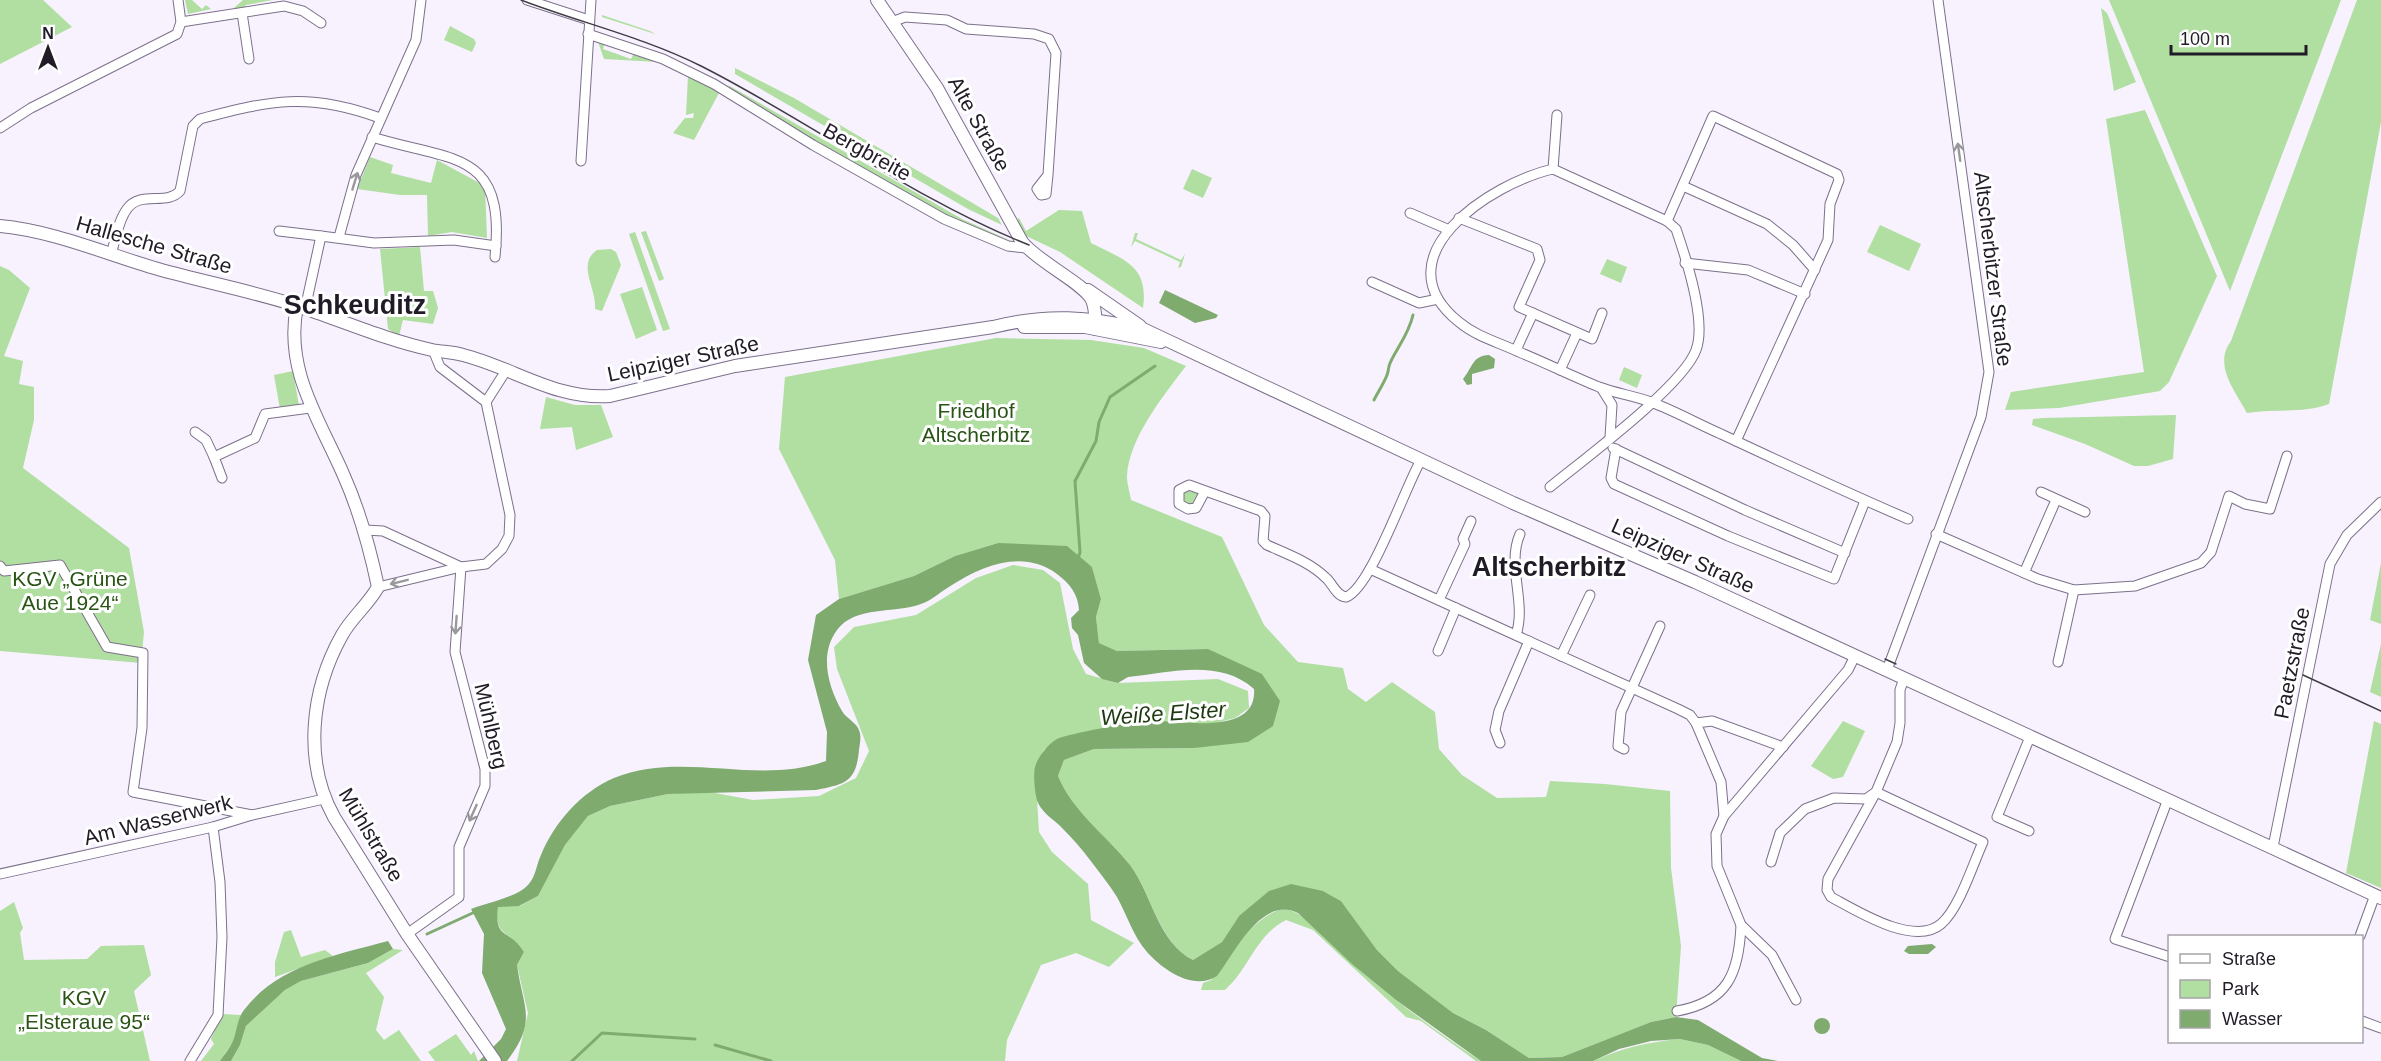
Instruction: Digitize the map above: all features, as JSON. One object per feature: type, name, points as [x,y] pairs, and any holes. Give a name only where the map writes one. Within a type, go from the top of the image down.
[{"type":"street","points":[[0,128],[32,108],[177,34],[181,22],[178,0]]},
{"type":"street","points":[[339,237],[356,175],[416,40],[421,0]]},
{"type":"street","points":[[527,0],[590,20]]},
{"type":"street","points":[[581,161],[591,0]]},
{"type":"street","name":"Alte Straße","points":[[877,0],[937,88],[1026,248]]},
{"type":"street","name":"Altscherbitzer Straße","points":[[1887,670],[1981,417],[1989,372],[1987,341],[1938,0]]},
{"type":"street","points":[[181,22],[242,13],[285,3],[321,23]]},
{"type":"street","points":[[242,13],[249,59]]},
{"type":"street","points":[[892,22],[905,17],[947,20],[966,29],[1034,33],[1049,39],[1056,53],[1048,175]]},
{"type":"street","name":"Bergbreite","points":[[588,34],[663,59],[714,84],[813,145],[944,219],[1008,246],[1026,248],[1041,261],[1082,287]]},
{"type":"street","points":[[111,255],[124,214],[131,205],[146,198],[171,197],[180,191],[193,126],[200,119],[263,103],[292,101],[326,102],[380,118]]},
{"type":"street","points":[[1552,169],[1557,115]]},
{"type":"street","points":[[1666,221],[1713,116],[1837,174],[1839,180],[1828,212],[1828,240],[1736,441]]},
{"type":"street","points":[[372,137],[459,160],[477,170],[493,196],[497,228],[495,256]]},
{"type":"street","points":[[1550,487],[1651,402],[1684,370],[1696,350],[1699,321],[1686,262],[1676,230],[1666,221],[1552,169],[1495,194],[1459,218],[1447,229],[1434,256],[1431,271],[1432,283],[1438,299],[1458,321],[1483,338],[1600,387],[1651,402],[1908,519]]},
{"type":"street","points":[[1683,186],[1767,224],[1793,245],[1815,270]]},
{"type":"street","points":[[1410,213],[1447,229]]},
{"type":"street","points":[[1459,218],[1537,249],[1540,260],[1519,307],[1592,339],[1602,313]]},
{"type":"street","name":"Hallesche Straße","points":[[0,226],[49,235],[111,255],[301,307],[389,338]]},
{"type":"street","points":[[279,231],[382,243],[454,240],[496,246]]},
{"type":"street","points":[[321,236],[293,337],[310,408],[344,475],[365,530],[378,587],[461,567],[486,564],[502,549],[509,536],[510,515],[486,402],[440,366],[433,350]]},
{"type":"street","points":[[1686,262],[1748,270],[1805,294]]},
{"type":"street","points":[[1372,282],[1419,303],[1438,299]]},
{"type":"street","points":[[1082,287],[1092,299],[1095,324]]},
{"type":"street","name":"Leipziger Straße","points":[[1082,287],[1143,329],[1182,348],[1421,460],[1887,670],[2378,897]]},
{"type":"street","points":[[1110,305],[1112,326]]},
{"type":"street","points":[[1516,350],[1533,313]]},
{"type":"street","name":"Leipziger Straße","points":[[389,338],[433,350],[462,354],[577,396],[610,396],[735,366],[993,327],[1022,320],[1074,316],[1095,324]]},
{"type":"street","name":"Leipziger Straße","points":[[993,327],[1095,324],[1143,329]]},
{"type":"street","name":"Leipziger Straße","points":[[1112,326],[1182,348]]},
{"type":"street","points":[[1560,370],[1577,333]]},
{"type":"street","points":[[486,402],[507,369]]},
{"type":"street","points":[[1600,387],[1609,396],[1612,405],[1607,440]]},
{"type":"street","points":[[214,457],[258,435],[265,414],[310,408]]},
{"type":"street","points":[[195,432],[206,440],[222,478]]},
{"type":"street","points":[[1607,440],[1616,449],[1736,506],[1845,553]]},
{"type":"street","points":[[1616,449],[1611,478],[1614,484],[1728,536],[1834,579],[1865,501]]},
{"type":"street","points":[[1936,534],[2024,573],[2074,590],[2135,586],[2201,563],[2211,552],[2229,496],[2245,504],[2270,509],[2288,456]]},
{"type":"street","points":[[1205,491],[1261,512],[1265,516],[1263,541],[1267,545],[1310,564],[1327,579],[1339,595],[1346,597],[1354,592],[1370,569],[1421,460]]},
{"type":"street","points":[[2041,492],[2085,512]]},
{"type":"street","points":[[2024,573],[2056,500]]},
{"type":"street","name":"Paetzstraße","points":[[2273,848],[2330,564],[2348,535],[2381,502]]},
{"type":"street","points":[[1439,600],[1465,544],[1463,539],[1471,521]]},
{"type":"street","points":[[365,530],[383,531],[461,567]]},
{"type":"street","points":[[1516,635],[1519,613],[1514,552],[1520,534]]},
{"type":"street","points":[[0,566],[4,571],[60,566],[106,647],[143,653],[142,728],[133,792],[252,815]]},
{"type":"street","name":"Mühlberg","points":[[407,934],[459,897],[459,847],[485,786],[482,760],[454,652],[461,567]]},
{"type":"street","points":[[1370,569],[1690,715],[1696,723],[1721,783],[1724,816]]},
{"type":"street","name":"Mühlstraße","points":[[378,587],[371,600],[355,616],[341,636],[320,685],[314,739],[316,768],[324,800],[407,934],[495,1061]]},
{"type":"street","points":[[2058,662],[2074,590]]},
{"type":"street","points":[[1561,656],[1590,595]]},
{"type":"street","points":[[1438,651],[1456,608]]},
{"type":"street","points":[[1624,749],[1618,746],[1621,712],[1660,626]]},
{"type":"street","points":[[1500,743],[1495,730],[1499,711],[1529,641]]},
{"type":"street","points":[[1677,1011],[1705,1004],[1715,998],[1728,982],[1740,954],[1741,925],[1715,857],[1716,834],[1724,816],[1848,670],[1856,656]]},
{"type":"street","points":[[1876,792],[1983,842],[1960,892],[1942,923],[1933,930],[1908,931],[1894,928],[1831,897],[1827,890],[1828,879],[1876,792],[1897,742],[1900,723],[1900,690],[1904,678]]},
{"type":"street","points":[[1696,723],[1712,721],[1783,747]]},
{"type":"street","points":[[2029,831],[1997,817],[2030,736]]},
{"type":"street","points":[[1771,862],[1780,833],[1806,809],[1834,798],[1866,799],[1876,792]]},
{"type":"street","name":"Am Wasserwerk","points":[[0,874],[324,800]]},
{"type":"street","points":[[1855,800],[1860,821]]},
{"type":"street","points":[[2168,800],[2115,939],[2168,957]]},
{"type":"street","points":[[190,1061],[218,1015],[221,904],[213,827]]},
{"type":"street","points":[[2360,935],[2378,897]]},
{"type":"street","points":[[1741,925],[1772,955],[1796,1000]]},
{"type":"street","points":[[2363,1022],[2381,1028]]},
{"type":"green space","points":[[0,0],[43,0],[72,27],[0,64]]},
{"type":"green space","points":[[185,0],[192,0],[202,9],[206,5],[211,9],[188,14]]},
{"type":"green space","points":[[243,0],[273,0],[246,5],[244,9],[236,11],[234,8]]},
{"type":"green space","points":[[2109,0],[2341,0],[2230,291]]},
{"type":"green space","points":[[2357,0],[2381,0],[2381,122],[2329,404],[2309,409],[2247,413],[2225,369],[2226,350]]},
{"type":"green space","points":[[2101,8],[2107,13],[2136,82],[2114,91]]},
{"type":"green space","points":[[602,15],[650,31],[655,34],[602,17]]},
{"type":"green space","points":[[450,26],[474,39],[476,43],[472,52],[444,40]]},
{"type":"green space","points":[[597,39],[605,42],[603,49],[631,59],[634,53],[658,62],[604,59]]},
{"type":"green space","points":[[735,68],[794,98],[998,218],[1002,225],[968,209],[735,74]]},
{"type":"green space","points":[[688,76],[720,91],[694,140],[673,133],[685,118],[693,118],[694,113],[686,115]]},
{"type":"green space","points":[[728,85],[962,219],[1011,241],[1008,243],[980,231],[925,204],[757,108]]},
{"type":"green space","points":[[2145,110],[2217,276],[2169,382],[2160,391],[2059,408],[2005,410],[2011,392],[2144,372],[2106,119]]},
{"type":"green space","points":[[370,157],[393,165],[391,173],[431,183],[437,160],[485,186],[487,238],[452,232],[428,236],[427,195],[400,195],[357,189]]},
{"type":"green space","points":[[1192,169],[1212,178],[1203,198],[1183,189]]},
{"type":"green space","points":[[1059,210],[1082,211],[1091,243],[1124,260],[1138,273],[1144,294],[1143,308],[1060,252],[1022,234],[1015,221],[1019,218],[1026,231]]},
{"type":"green space","points":[[1880,225],[1921,244],[1909,271],[1867,252]]},
{"type":"green space","points":[[646,231],[664,279],[659,281],[641,232]]},
{"type":"green space","points":[[635,232],[670,329],[663,331],[629,234]]},
{"type":"green space","points":[[1135,233],[1138,233],[1136,239],[1181,260],[1185,254],[1181,267],[1178,268],[1180,262],[1135,241],[1131,247]]},
{"type":"green space","points":[[420,247],[424,291],[433,291],[438,308],[433,324],[403,320],[399,336],[388,329],[380,249]]},
{"type":"green space","points":[[611,249],[616,252],[621,265],[602,311],[595,309],[588,262],[597,250]]},
{"type":"green space","points":[[1607,259],[1627,267],[1621,283],[1600,274]]},
{"type":"green space","name":"KGV „Grüne Aue 1924“","points":[[0,266],[9,270],[30,288],[4,356],[23,361],[19,384],[34,387],[34,420],[23,468],[129,548],[144,632],[141,663],[0,651],[0,566],[4,566],[0,560]]},
{"type":"green space","points":[[642,287],[657,330],[636,339],[620,294]]},
{"type":"green space","name":"Friedhof Altscherbitz","points":[[996,338],[1091,340],[1144,348],[1186,366],[1140,433],[1129,463],[1127,477],[1131,500],[1222,537],[1264,625],[1298,662],[1343,668],[1348,689],[1366,702],[1392,682],[1435,712],[1439,749],[1462,775],[1497,798],[1546,797],[1550,781],[1670,791],[1671,868],[1681,946],[1676,1017],[1651,1022],[1562,1057],[1529,1058],[1486,1030],[1453,1013],[1398,971],[1377,950],[1341,901],[1323,891],[1239,916],[1222,942],[1193,960],[1181,951],[1163,929],[1130,865],[1081,812],[1064,789],[1058,776],[1064,760],[1094,749],[1194,748],[1280,701],[1208,649],[1117,651],[1099,643],[1096,617],[1101,599],[1092,567],[998,543],[955,556],[914,576],[839,599],[835,560],[779,449],[785,377]]},
{"type":"green space","points":[[1624,367],[1642,375],[1637,388],[1619,380]]},
{"type":"green space","points":[[293,371],[299,406],[280,409],[274,375]]},
{"type":"green space","points":[[546,397],[575,405],[601,405],[613,437],[576,450],[572,427],[540,429]]},
{"type":"green space","points":[[2176,415],[2173,459],[2148,466],[2134,466],[2085,444],[2032,425],[2033,419],[2042,418]]},
{"type":"green space","points":[[1188,491],[1198,493],[1190,507],[1184,505],[1180,496]]},
{"type":"green space","points":[[2381,563],[2381,624],[2370,620]]},
{"type":"green space","points":[[1013,565],[1043,570],[1060,583],[1073,649],[1086,674],[1118,683],[1218,679],[1248,691],[1249,708],[1235,718],[1208,725],[1147,721],[1057,740],[1044,750],[1035,766],[1039,832],[1052,852],[1088,884],[1091,920],[1134,943],[1109,967],[1076,953],[1041,965],[1007,1040],[1005,1061],[517,1061],[528,1013],[517,965],[524,952],[500,929],[497,916],[498,906],[520,906],[538,896],[565,845],[588,816],[610,806],[668,794],[704,791],[753,800],[819,796],[856,778],[869,751],[837,669],[834,647],[854,627],[916,615],[976,578]]},
{"type":"green space","points":[[2381,644],[2381,697],[2370,692]]},
{"type":"green space","points":[[1843,721],[1865,731],[1843,777],[1833,779],[1811,766]]},
{"type":"green space","points":[[2374,721],[2381,724],[2381,888],[2346,873]]},
{"type":"green space","name":"KGV „Elsteraue 95“","points":[[14,902],[23,928],[20,933],[24,960],[87,959],[101,946],[144,945],[151,975],[134,991],[150,1061],[0,1061],[0,911]]},
{"type":"green space","points":[[1282,909],[1295,912],[1306,920],[1381,988],[1481,1061],[1476,1061],[1421,1021],[1406,1017],[1313,930],[1286,920],[1267,934],[1225,990],[1201,990],[1203,983],[1211,980],[1251,929],[1260,921]]},
{"type":"green space","points":[[291,930],[301,957],[325,950],[333,956],[275,977],[275,962],[284,932]]},
{"type":"green space","points":[[393,949],[403,950],[366,973],[384,997],[376,1030],[384,1040],[399,1030],[421,1061],[231,1061],[240,1045],[246,1026],[285,990],[301,981],[368,963]]},
{"type":"green space","points":[[222,1014],[241,1015],[233,1042],[220,1061],[201,1061],[214,1044],[211,1039]]},
{"type":"green space","points":[[456,1034],[471,1055],[474,1051],[478,1061],[435,1061],[428,1052]]},
{"type":"green space","points":[[1680,1039],[1708,1045],[1741,1061],[1593,1061],[1635,1046]]},
{"type":"water","points":[[1165,290],[1218,315],[1216,318],[1195,323],[1159,303]]},
{"type":"water","points":[[1489,355],[1495,359],[1494,368],[1472,374],[1472,384],[1467,385],[1463,379],[1473,363],[1479,357]]},
{"type":"water","points":[[998,543],[1067,546],[1092,567],[1101,599],[1096,617],[1099,643],[1117,651],[1208,649],[1262,674],[1280,701],[1273,726],[1248,742],[1194,748],[1094,749],[1064,760],[1058,776],[1072,801],[1130,865],[1171,942],[1193,960],[1222,942],[1239,916],[1269,891],[1291,884],[1323,891],[1341,901],[1377,950],[1398,971],[1453,1013],[1486,1030],[1529,1058],[1562,1057],[1651,1022],[1676,1017],[1698,1020],[1762,1058],[1778,1061],[1741,1061],[1708,1045],[1680,1039],[1651,1041],[1619,1049],[1593,1061],[1481,1061],[1396,1000],[1352,964],[1298,913],[1285,910],[1273,912],[1261,919],[1241,941],[1217,976],[1199,981],[1189,980],[1171,972],[1142,946],[1117,897],[1107,883],[1084,852],[1040,807],[1035,790],[1036,763],[1050,744],[1057,739],[1074,734],[1146,721],[1211,723],[1228,721],[1242,715],[1252,705],[1254,689],[1240,679],[1225,673],[1210,671],[1177,671],[1128,677],[1118,683],[1102,679],[1084,663],[1078,635],[1072,628],[1071,618],[1079,610],[1073,590],[1062,578],[1044,566],[1017,561],[977,571],[921,604],[865,613],[854,617],[837,630],[828,649],[830,681],[837,702],[856,726],[860,736],[858,761],[848,780],[835,786],[816,790],[668,794],[610,806],[588,816],[565,845],[538,896],[519,906],[498,907],[498,925],[524,952],[517,965],[525,1004],[525,1024],[517,1047],[507,1061],[479,1061],[501,1039],[506,1029],[482,973],[484,934],[471,909],[510,896],[527,886],[533,878],[553,831],[580,800],[590,791],[614,778],[640,770],[693,767],[773,770],[800,768],[826,761],[827,732],[808,660],[816,615],[839,599],[914,576],[955,556]]},
{"type":"water","points":[[388,941],[393,949],[368,963],[301,981],[285,990],[246,1026],[240,1045],[231,1061],[220,1061],[233,1041],[238,1021],[244,1010],[274,982],[291,972],[329,957]]},
{"type":"water","points":[[1932,944],[1936,947],[1928,954],[1909,954],[1904,951],[1908,946]]},
{"type":"water","points":[[1819,1018],[1825,1018],[1830,1026],[1828,1032],[1819,1034],[1814,1029],[1814,1023]]},
{"type":"waterway","points":[[1374,400],[1413,315]]},
{"type":"waterway","points":[[1078,559],[1080,552],[1075,481],[1096,441],[1099,422],[1110,397],[1155,366]]},
{"type":"waterway","points":[[427,934],[477,911]]},
{"type":"waterway","points":[[572,1061],[602,1033],[695,1039]]},
{"type":"waterway","points":[[715,1045],[771,1061]]},
{"type":"tram line","points":[[521,0],[634,38],[701,66],[783,111],[944,206],[1029,245]]},
{"type":"tram line","points":[[1885,659],[1896,664]]},
{"type":"tram line","points":[[2303,675],[2381,711]]},
{"type":"district","name":"Schkeuditz","points":[[355,305]]},
{"type":"district","name":"Altscherbitz","points":[[1549,567]]},
{"type":"water label","name":"Weiße Elster","points":[[1163,713]]}]
